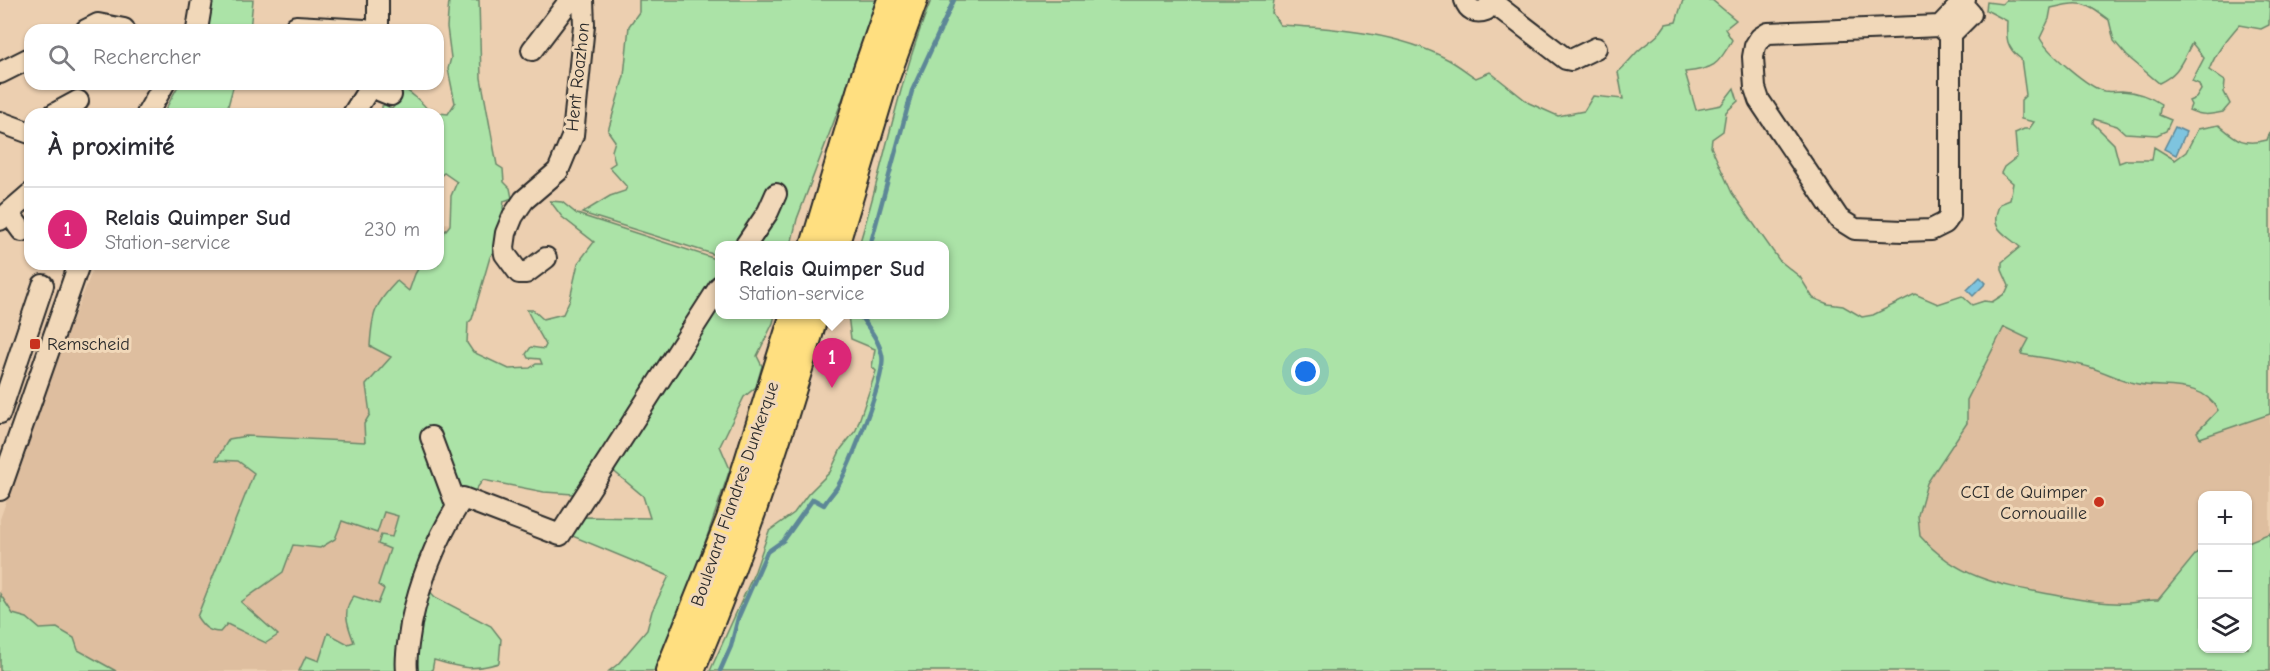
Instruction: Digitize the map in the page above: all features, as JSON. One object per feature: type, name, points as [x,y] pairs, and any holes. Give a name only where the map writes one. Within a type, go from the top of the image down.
[{"type":"main road","points":[[815,241],[865,75],[891,0]]},
{"type":"main road","points":[[837,241],[885,80],[914,0]]},
{"type":"main road","name":"Boulevard Flandres Dunkerque","points":[[669,671],[730,519],[793,319]]},
{"type":"main road","name":"Boulevard Flandres Dunkerque","points":[[692,671],[739,553],[766,477],[814,319]]},
{"type":"street","points":[[189,24],[193,0]]},
{"type":"street","points":[[197,24],[202,0]]},
{"type":"street","points":[[378,0],[378,24]]},
{"type":"street","name":"Hent Roazhon","points":[[532,50],[570,0]]},
{"type":"street","name":"Hent Roazhon","points":[[546,258],[526,273],[519,273],[505,254],[504,242],[509,224],[518,208],[529,194],[558,171],[570,146],[577,111],[584,26],[583,0]]},
{"type":"street","points":[[1465,0],[1469,8],[1477,12],[1486,10],[1493,1],[1566,59],[1571,60],[1596,48]]},
{"type":"street","points":[[1945,30],[1775,32],[1764,34],[1755,46],[1753,70],[1759,100],[1839,219],[1855,230],[1931,230],[1945,223],[1950,216],[1945,30],[1963,2]]},
{"type":"street","points":[[0,73],[24,61]]},
{"type":"street","points":[[150,108],[161,90]]},
{"type":"street","points":[[160,108],[171,90]]},
{"type":"street","points":[[356,108],[369,90]]},
{"type":"street","points":[[382,90],[391,94]]},
{"type":"street","points":[[65,108],[78,101]]},
{"type":"street","points":[[0,122],[24,129]]},
{"type":"street","points":[[748,241],[768,212],[776,194]]},
{"type":"street","points":[[22,231],[5,216],[24,199]]},
{"type":"street","points":[[0,490],[3,458],[57,311],[68,270]]},
{"type":"street","points":[[57,311],[76,270]]},
{"type":"street","points":[[0,413],[43,285]]},
{"type":"street","points":[[407,671],[408,643],[420,588],[436,543],[463,498],[560,535],[715,294]]},
{"type":"street","points":[[32,315],[44,310],[57,311]]},
{"type":"street","points":[[431,437],[457,507]]},
{"type":"shaded area","points":[[444,223],[473,225],[384,671],[0,671],[0,519],[55,364],[93,270],[444,270]]},
{"type":"shaded area","points":[[1997,319],[2270,390],[2270,671],[2252,652],[2252,491],[2198,491],[2198,639],[1963,594],[1898,535]]},
{"type":"green space","points":[[207,0],[253,0],[251,24],[201,24]]},
{"type":"green space","points":[[449,0],[479,0],[481,78],[497,165],[503,169],[504,182],[510,188],[512,198],[504,201],[503,208],[507,216],[490,257],[472,319],[468,323],[467,343],[473,352],[509,369],[530,368],[536,364],[542,364],[540,359],[528,358],[526,354],[531,347],[544,349],[546,345],[527,310],[533,310],[543,319],[563,314],[570,299],[578,263],[594,242],[562,217],[550,201],[562,202],[577,214],[715,259],[715,319],[774,319],[757,356],[762,366],[756,387],[744,397],[720,446],[730,469],[689,590],[654,671],[609,671],[618,664],[647,630],[652,611],[669,576],[570,535],[582,517],[650,518],[643,496],[611,469],[573,494],[544,492],[483,480],[453,520],[452,538],[433,563],[425,586],[435,597],[491,626],[501,639],[499,663],[467,668],[434,660],[432,671],[299,671],[306,656],[319,661],[328,633],[348,644],[354,642],[347,612],[354,596],[378,604],[384,589],[378,585],[390,549],[378,544],[381,535],[392,537],[398,516],[384,512],[377,533],[342,521],[335,539],[320,548],[293,545],[283,572],[241,602],[278,635],[266,643],[227,624],[220,632],[209,630],[197,617],[254,473],[238,461],[216,460],[229,439],[246,436],[365,442],[364,424],[370,414],[366,385],[391,357],[370,346],[376,310],[383,297],[397,281],[409,291],[417,270],[444,270],[444,232],[450,225],[451,196],[457,182],[444,173],[444,114],[448,114],[455,103],[448,69],[451,58],[447,27]]},
{"type":"green space","points":[[639,0],[880,0],[797,219],[792,241],[715,241],[715,255],[582,213],[610,196],[625,191],[627,187],[609,167],[615,163],[612,151],[615,141],[608,131],[624,76],[629,26],[639,12]]},
{"type":"green space","points":[[931,0],[1274,0],[1272,13],[1280,25],[1345,30],[1410,44],[1449,60],[1476,78],[1490,72],[1529,103],[1558,116],[1584,111],[1593,96],[1623,99],[1618,72],[1666,24],[1676,22],[1683,0],[1712,0],[1736,20],[1725,29],[1732,40],[1723,56],[1714,65],[1685,72],[1696,110],[1721,105],[1734,88],[1738,101],[1726,112],[1723,131],[1712,139],[1711,147],[1732,193],[1779,260],[1800,277],[1813,298],[1828,304],[1843,306],[1862,317],[1873,315],[1915,294],[1938,304],[1962,296],[1972,305],[1984,301],[1992,302],[2006,293],[2009,286],[2002,270],[2002,262],[2020,247],[1997,225],[1997,212],[2000,204],[2010,200],[2013,183],[2001,173],[2004,167],[2017,157],[2015,133],[2029,129],[2034,122],[2021,119],[2021,100],[2026,95],[2021,59],[2012,51],[2008,42],[2007,21],[1986,10],[1987,2],[2002,4],[2006,0],[2270,1],[2269,25],[2261,29],[2239,25],[2212,63],[2209,70],[2225,81],[2224,92],[2230,104],[2223,112],[2214,114],[2202,114],[2189,110],[2191,105],[2189,101],[2196,98],[2201,90],[2199,84],[2192,81],[2204,58],[2192,43],[2176,71],[2159,83],[2127,56],[2114,41],[2109,20],[2088,6],[2070,4],[2051,8],[2049,19],[2040,38],[2069,69],[2097,88],[2106,91],[2138,93],[2161,104],[2159,115],[2171,120],[2166,131],[2157,135],[2125,133],[2117,126],[2094,119],[2093,123],[2114,144],[2119,163],[2127,160],[2152,160],[2154,147],[2175,160],[2186,152],[2198,129],[2219,125],[2236,138],[2246,142],[2267,140],[2270,132],[2270,414],[2200,438],[2197,432],[2218,410],[2203,394],[2182,388],[2138,384],[2089,367],[2021,354],[2029,339],[2004,327],[1967,400],[1967,423],[1927,483],[1918,515],[1920,536],[1936,552],[1969,573],[2005,585],[2088,600],[2130,603],[2158,600],[2198,551],[2198,653],[2252,653],[2252,540],[2270,533],[2270,671],[710,671],[755,571],[769,531],[794,513],[808,494],[830,472],[841,449],[856,430],[876,371],[872,367],[875,349],[851,339],[848,319],[949,319],[949,241],[860,241],[910,61]]},
{"type":"green space","points":[[176,90],[232,90],[226,108],[166,108]]},
{"type":"green space","points":[[394,90],[405,90],[426,108],[393,108],[398,101]]},
{"type":"green space","points":[[0,594],[13,614],[27,618],[40,629],[57,628],[74,638],[78,650],[116,671],[0,671]]},
{"type":"water","points":[[2175,127],[2186,132],[2176,155],[2164,149]]},
{"type":"water","points":[[1980,277],[1986,283],[1973,296],[1967,290]]},
{"type":"waterway","points":[[871,241],[912,91],[954,0]]},
{"type":"waterway","points":[[720,671],[731,646],[738,618],[767,552],[784,540],[813,499],[824,505],[838,486],[858,441],[873,400],[882,365],[882,355],[878,344],[862,319]]},
{"type":"place","name":"Remscheid","points":[[35,344]]},
{"type":"place","name":"Relais Quimper Sud","points":[[832,388]]},
{"type":"place","name":"CCI de Quimper Cornouaille","points":[[2099,502]]}]
